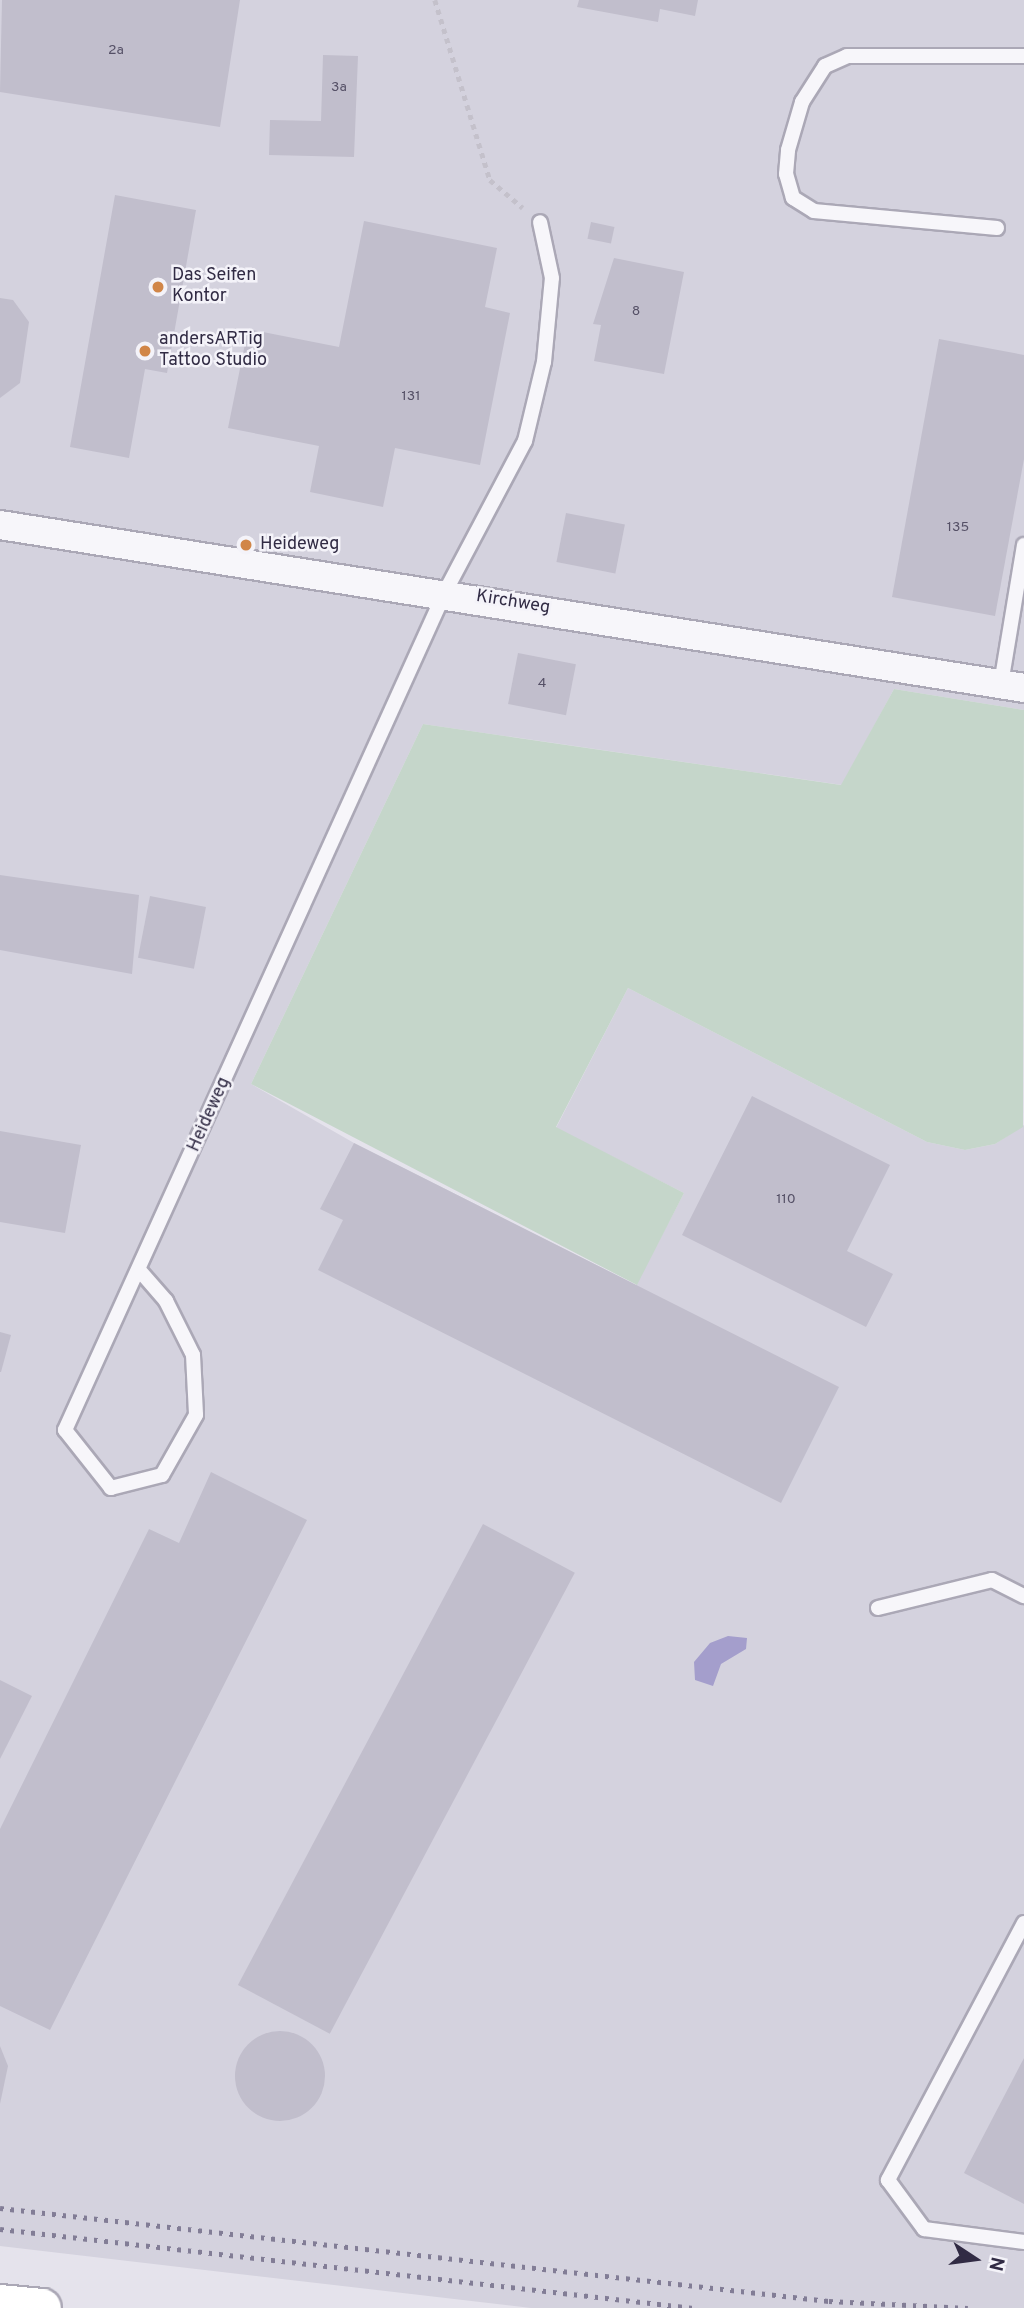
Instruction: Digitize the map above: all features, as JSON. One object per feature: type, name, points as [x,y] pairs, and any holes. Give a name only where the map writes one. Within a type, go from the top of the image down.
[{"type":"main road","points":[[0,2304],[42,2308]]},
{"type":"street","name":"Kirchweg","points":[[0,525],[446,592],[1013,686]]},
{"type":"lane","points":[[997,228],[814,211],[793,198],[786,174],[788,150],[813,84],[825,66],[847,56],[1024,56]]},
{"type":"lane","name":"Heideweg","points":[[140,1271],[166,1301],[193,1355],[197,1415],[162,1475],[111,1488],[65,1430],[140,1271],[446,592],[525,441],[544,362],[552,278],[540,222]]},
{"type":"lane","points":[[1013,686],[1024,545]]},
{"type":"lane","points":[[878,1608],[992,1580],[1024,1596]]},
{"type":"lane","points":[[1024,1923],[888,2180],[924,2229],[1024,2242]]},
{"type":"path","points":[[435,0],[490,180],[540,222]]},
{"type":"shaded area","points":[[0,0],[1024,0],[1024,710],[894,689],[842,785],[423,724],[251,1084],[354,1143],[636,1285],[684,1193],[556,1128],[628,988],[927,1142],[965,1150],[995,1144],[1024,1125],[1024,2308],[531,2308],[0,2246]]},
{"type":"shaded area","points":[[728,1636],[747,1638],[746,1649],[721,1664],[713,1686],[695,1680],[694,1662],[710,1643]]},
{"type":"green space","points":[[894,689],[1024,710],[1023,1127],[995,1144],[965,1150],[927,1142],[628,988],[556,1127],[684,1193],[637,1285],[251,1084],[423,724],[841,785]]},
{"type":"building","points":[[2,0],[240,0],[220,127],[0,92]]},
{"type":"building","points":[[579,0],[698,0],[695,16],[660,9],[658,22],[577,7]]},
{"type":"building","points":[[323,55],[358,56],[354,157],[269,155],[270,120],[321,121]]},
{"type":"building","points":[[115,195],[196,210],[167,373],[145,369],[129,458],[70,447]]},
{"type":"building","points":[[364,221],[497,248],[485,307],[510,313],[480,465],[395,448],[383,507],[310,492],[319,446],[228,428],[248,329],[339,347]]},
{"type":"building","points":[[591,222],[614,227],[611,244],[587,239]]},
{"type":"building","points":[[614,258],[684,272],[664,374],[594,361],[601,325],[593,324]]},
{"type":"building","points":[[0,298],[13,300],[29,322],[20,383],[0,398]]},
{"type":"building","points":[[939,339],[1024,355],[1024,459],[995,616],[892,597]]},
{"type":"building","points":[[566,513],[625,524],[615,574],[556,562]]},
{"type":"building","points":[[518,653],[576,664],[566,715],[508,704]]},
{"type":"building","points":[[0,875],[139,895],[132,974],[0,950]]},
{"type":"building","points":[[150,896],[206,907],[194,969],[138,958]]},
{"type":"building","points":[[752,1096],[890,1165],[847,1251],[893,1274],[866,1327],[682,1235]]},
{"type":"building","points":[[0,1131],[81,1145],[65,1233],[0,1222]]},
{"type":"building","points":[[354,1143],[839,1387],[781,1503],[318,1270],[343,1220],[320,1209]]},
{"type":"building","points":[[0,1332],[11,1335],[1,1372],[0,1372]]},
{"type":"building","points":[[211,1472],[307,1520],[50,2030],[0,2006],[0,1829],[149,1529],[179,1543]]},
{"type":"building","points":[[483,1524],[575,1573],[330,2034],[238,1985]]},
{"type":"building","points":[[0,1680],[32,1696],[0,1759]]},
{"type":"building","points":[[280,2031],[297,2034],[312,2044],[322,2059],[325,2076],[322,2093],[312,2108],[297,2118],[280,2121],[263,2118],[248,2108],[238,2093],[235,2076],[238,2059],[248,2044],[263,2034]]},
{"type":"building","points":[[0,2046],[8,2066],[0,2104]]},
{"type":"building","points":[[1024,2058],[1024,2204],[964,2173]]},
{"type":"railway","points":[[0,2208],[829,2301],[968,2308]]},
{"type":"railway","points":[[0,2229],[694,2308]]},
{"type":"place","name":"Das Seifen Kontor","points":[[158,287]]},
{"type":"place","name":"andersARTig Tattoo Studio","points":[[145,351]]},
{"type":"place","name":"Heideweg","points":[[246,545]]}]
